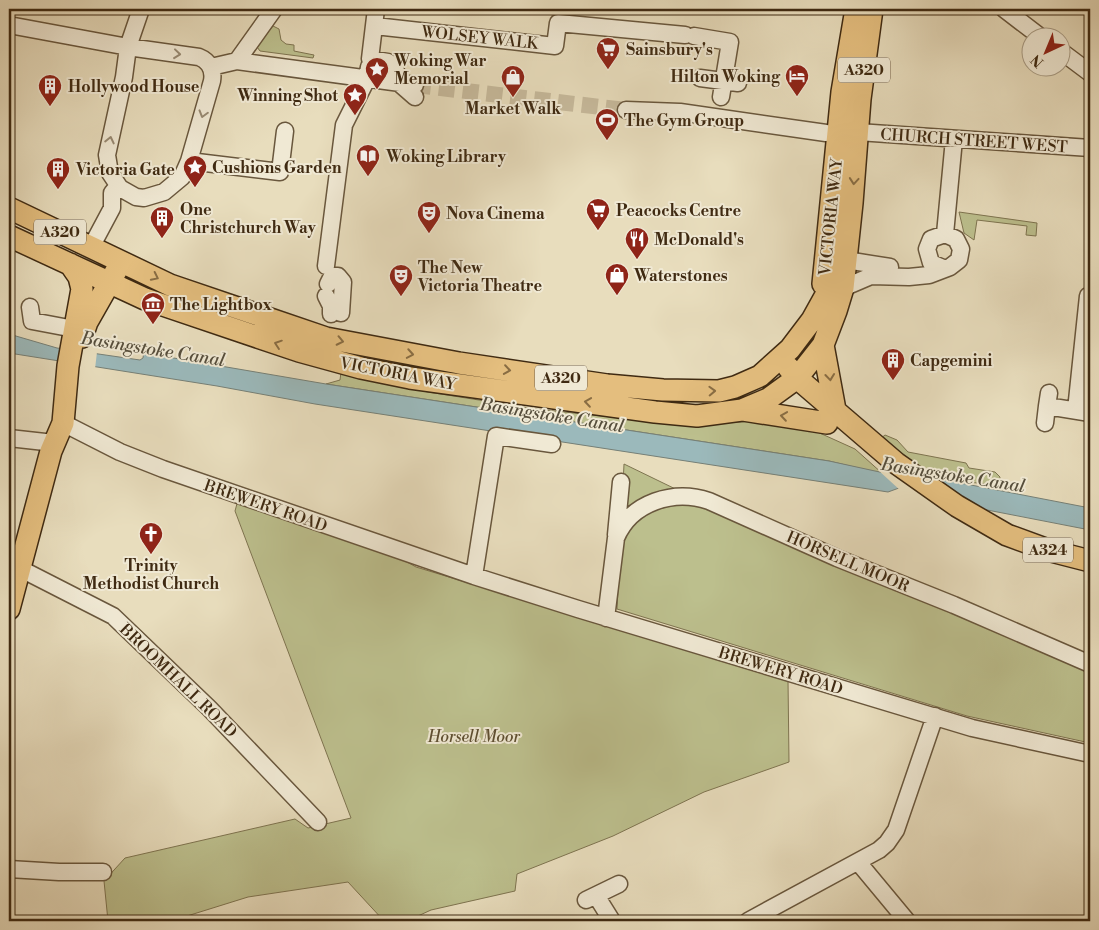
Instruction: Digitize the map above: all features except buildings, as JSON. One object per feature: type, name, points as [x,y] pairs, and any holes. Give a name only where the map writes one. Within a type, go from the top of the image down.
[{"type":"main road","name":"A320","points":[[841,127],[842,92],[856,9]]},
{"type":"main road","name":"A320","points":[[841,127],[860,99],[872,9]]},
{"type":"main road","name":"VICTORIA WAY","points":[[9,208],[145,298],[299,351],[410,378],[655,412],[697,416],[742,410],[768,399],[791,383],[823,345],[843,288],[846,260],[841,127]]},
{"type":"main road","name":"VICTORIA WAY","points":[[818,306],[822,291],[841,127]]},
{"type":"main road","name":"VICTORIA WAY","points":[[9,220],[106,271]]},
{"type":"main road","name":"VICTORIA WAY","points":[[9,236],[70,264],[170,285],[294,328],[359,345],[459,363],[607,384],[690,391],[719,391],[760,376],[799,337],[827,293],[834,262],[839,259],[846,260]]},
{"type":"main road","points":[[9,609],[14,573],[54,443],[63,423],[82,289],[79,277],[70,264]]},
{"type":"main road","points":[[74,336],[87,322],[96,308],[106,271]]},
{"type":"main road","points":[[74,336],[106,271]]},
{"type":"main road","name":"A320","points":[[96,308],[122,297],[145,298]]},
{"type":"main road","points":[[742,410],[831,416],[823,345]]},
{"type":"main road","name":"A324","points":[[775,363],[791,383],[947,513],[991,535],[998,530]]},
{"type":"main road","name":"A324","points":[[875,452],[998,530],[1036,547],[1090,561]]},
{"type":"street","points":[[9,25],[128,47],[199,57],[205,60],[211,67],[212,81],[189,161],[182,177],[175,185],[155,196],[136,197],[118,186],[110,173],[107,155],[124,77],[128,47],[141,9]]},
{"type":"street","points":[[237,61],[274,9]]},
{"type":"street","points":[[326,266],[334,185],[344,125],[369,68],[376,9]]},
{"type":"street","points":[[1004,9],[1029,28]]},
{"type":"street","name":"WOLSEY WALK","points":[[375,26],[555,46],[558,23],[700,35],[733,43],[731,82]]},
{"type":"street","points":[[1072,60],[1090,73]]},
{"type":"street","points":[[211,67],[237,61],[316,72],[369,68],[388,62],[395,67],[410,88]]},
{"type":"street","points":[[700,78],[731,82],[720,108]]},
{"type":"street","name":"CHURCH STREET WEST","points":[[626,110],[720,108],[926,138],[1090,148]]},
{"type":"street","points":[[189,161],[280,172],[285,131]]},
{"type":"street","points":[[945,234],[954,139]]},
{"type":"street","points":[[96,238],[112,208],[112,193],[118,186]]},
{"type":"street","points":[[843,288],[871,276],[909,277],[929,275],[955,264],[961,255],[961,249],[956,239],[945,234],[931,240],[927,249],[929,259],[934,265],[942,268]]},
{"type":"street","points":[[846,260],[914,268],[929,259]]},
{"type":"street","points":[[1045,423],[1048,400],[1083,411],[1086,350],[1084,295]]},
{"type":"street","points":[[30,307],[32,321],[74,336]]},
{"type":"street","name":"BREWERY ROAD","points":[[63,423],[120,452],[156,466],[474,576],[606,618],[972,728],[1090,754]]},
{"type":"street","points":[[474,576],[496,436],[552,444]]},
{"type":"street","points":[[9,438],[54,443]]},
{"type":"street","name":"HORSELL MOOR","points":[[606,618],[621,482]]},
{"type":"street","name":"HORSELL MOOR","points":[[616,538],[628,519],[655,502],[679,495],[699,497],[1090,664]]},
{"type":"street","name":"BROOMHALL ROAD","points":[[14,573],[113,616],[214,712],[318,822]]},
{"type":"street","points":[[748,921],[882,848],[895,833],[935,716]]},
{"type":"street","points":[[858,862],[906,921]]},
{"type":"street","points":[[9,869],[103,872]]},
{"type":"street","points":[[604,890],[612,921]]},
{"type":"green space","points":[[273,26],[279,29],[281,40],[286,44],[294,45],[294,51],[314,55],[313,58],[260,51],[257,47],[258,44]]},
{"type":"green space","points":[[959,212],[1037,223],[1036,236],[1026,235],[1027,226],[977,220],[974,240],[964,233]]},
{"type":"green space","points":[[341,372],[428,392],[536,409],[686,425],[758,421],[813,430],[855,449],[883,474],[829,461],[326,384],[340,380]]},
{"type":"green space","points":[[885,435],[897,440],[908,452],[966,463],[969,468],[995,472],[1000,477],[999,485],[945,480],[935,484],[880,439]]},
{"type":"green space","points":[[624,464],[762,531],[1090,669],[1090,743],[967,716],[617,609]]},
{"type":"green space","name":"Horsell Moor","points":[[238,500],[400,558],[416,567],[788,680],[789,762],[704,792],[613,836],[517,874],[515,891],[431,910],[407,921],[384,921],[348,882],[248,897],[171,921],[108,921],[104,881],[125,858],[295,819],[308,828],[351,818],[235,511]]},
{"type":"water","points":[[9,334],[57,348],[140,360],[143,358],[144,351],[162,356],[326,384],[829,461],[935,484],[945,480],[1090,508],[1090,530],[982,509],[899,488],[888,492],[315,404],[217,386],[9,353]]},
{"type":"pier","points":[[63,346],[97,352],[95,369],[59,364]]},
{"type":"pier","name":"Basingstoke Canal","points":[[878,470],[924,479],[949,499],[901,491]]},
{"type":"tunnel","points":[[558,23],[560,9]]},
{"type":"tunnel","points":[[415,85],[626,110]]},
{"type":"place","name":"Sainsbury's","points":[[608,70]]},
{"type":"place","name":"Woking War Memorial","points":[[377,90]]},
{"type":"place","name":"Hilton Woking","points":[[797,97]]},
{"type":"place","name":"Market Walk","points":[[513,98]]},
{"type":"place","name":"Hollywood House","points":[[50,107]]},
{"type":"place","name":"Winning Shot","points":[[355,116]]},
{"type":"place","name":"The Gym Group","points":[[607,141]]},
{"type":"place","name":"Woking Library","points":[[368,177]]},
{"type":"place","name":"Cushions Garden","points":[[195,188]]},
{"type":"place","name":"Victoria Gate","points":[[58,190]]},
{"type":"place","name":"Peacocks Centre","points":[[598,231]]},
{"type":"place","name":"Nova Cinema","points":[[429,234]]},
{"type":"place","name":"One Christchurch Way","points":[[162,239]]},
{"type":"place","name":"McDonald's","points":[[637,260]]},
{"type":"place","name":"Waterstones","points":[[617,296]]},
{"type":"place","name":"The New Victoria Theatre","points":[[401,297]]},
{"type":"place","name":"The Lightbox","points":[[153,325]]},
{"type":"place","name":"Capgemini","points":[[893,381]]},
{"type":"place","name":"Trinity Methodist Church","points":[[151,555]]}]
